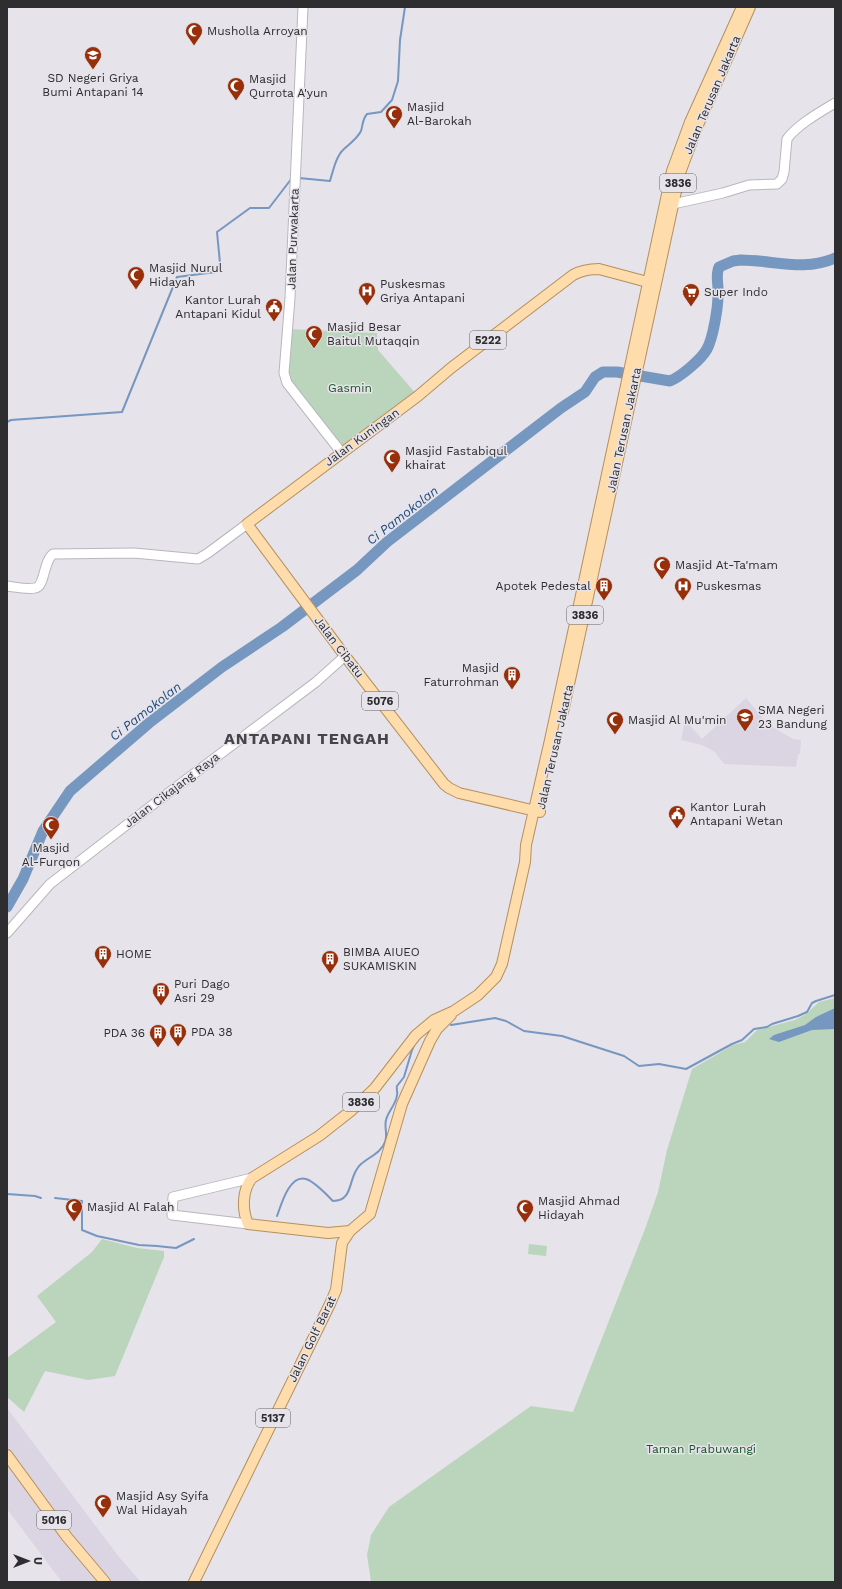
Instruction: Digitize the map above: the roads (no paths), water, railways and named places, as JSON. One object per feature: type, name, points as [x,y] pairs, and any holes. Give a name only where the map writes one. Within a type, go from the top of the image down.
[{"type":"main road","name":"Jalan Terusan Jakarta","points":[[651,283],[694,124],[742,7]]},
{"type":"main road","name":"Jalan Terusan Jakarta","points":[[252,1178],[319,1136],[352,1110],[375,1088],[410,1041],[423,1028],[442,1016],[454,1011],[478,995],[496,977],[502,964],[525,862],[526,845],[537,811],[620,435],[672,171],[750,7]]},
{"type":"main road","name":"Jalan Kuningan","points":[[247,524],[341,452],[418,396],[451,368],[573,275],[581,271],[599,269],[651,283]]},
{"type":"main road","name":"Jalan Cibatu","points":[[247,524],[345,656],[439,778],[449,788],[460,793],[537,811]]},
{"type":"main road","name":"Jalan Golf Barat","points":[[194,1582],[330,1304],[336,1290],[342,1244],[350,1231],[370,1214],[402,1104],[435,1033],[454,1011]]},
{"type":"main road","points":[[423,1028],[435,1033]]},
{"type":"main road","points":[[252,1178],[248,1183],[245,1200],[244,1215],[248,1224],[328,1232],[350,1231]]},
{"type":"main road","points":[[328,1232],[340,1251]]},
{"type":"main road","name":"5016","points":[[7,1455],[68,1537],[105,1582]]},
{"type":"street","name":"Jalan Purwakarta","points":[[303,7],[290,302],[284,373],[287,383],[341,452]]},
{"type":"street","points":[[673,204],[723,193],[748,185],[777,184],[782,179],[787,139],[791,134],[819,113],[835,103]]},
{"type":"street","name":"Jalan Kuningan","points":[[7,586],[33,589],[39,587],[46,564],[52,554],[134,553],[198,559],[208,554],[247,524]]},
{"type":"street","name":"Jalan Cikajang Raya","points":[[7,933],[50,884],[155,802],[316,682],[345,656]]},
{"type":"street","points":[[248,1224],[172,1215],[173,1196],[252,1178]]},
{"type":"water","points":[[835,1008],[835,1029],[812,1030],[779,1042],[769,1039],[774,1035],[805,1025],[816,1017]]},
{"type":"waterway","points":[[299,178],[330,181],[335,164],[341,152],[359,134],[364,118],[367,114],[381,112],[392,100],[398,81],[400,40],[405,7]]},
{"type":"waterway","points":[[7,422],[11,420],[122,412],[177,277],[216,272],[220,263],[217,232],[250,208],[269,208],[292,178]]},
{"type":"waterway","name":"Ci Pamokolan","points":[[7,907],[23,879],[43,831],[70,791],[149,723],[222,667],[282,627],[357,570],[387,542],[561,408],[585,392],[595,377],[603,372],[617,372],[670,381],[690,368],[707,349],[713,331],[718,301],[717,274],[719,267],[733,261],[741,260],[800,265],[823,262],[835,258]]},
{"type":"waterway","points":[[451,1025],[495,1018],[506,1021],[524,1031],[562,1036],[624,1056],[639,1066],[659,1064],[686,1069],[742,1040],[754,1029],[767,1027],[798,1016],[807,1012],[812,1003],[835,995]]},
{"type":"waterway","points":[[277,1216],[283,1199],[290,1186],[295,1181],[300,1179],[306,1179],[313,1182],[333,1201],[340,1200],[345,1197],[357,1169],[361,1164],[378,1152],[385,1142],[386,1120],[395,1102],[397,1086],[404,1077],[415,1043]]},
{"type":"waterway","points":[[7,1194],[35,1196],[41,1198]]},
{"type":"waterway","points":[[55,1198],[82,1201],[82,1203]]},
{"type":"waterway","points":[[82,1210],[82,1230],[97,1236],[139,1245],[176,1248],[194,1239]]},
{"type":"place","name":"Musholla Arroyan","points":[[194,46]]},
{"type":"place","name":"SD Negeri Griya Bumi Antapani 14","points":[[93,70]]},
{"type":"place","name":"Masjid Qurrota A'yun","points":[[236,101]]},
{"type":"place","name":"Masjid Al-Barokah","points":[[394,129]]},
{"type":"place","name":"Masjid Nurul Hidayah","points":[[136,290]]},
{"type":"place","name":"Puskesmas Griya Antapani","points":[[367,306]]},
{"type":"place","name":"Super Indo","points":[[691,307]]},
{"type":"place","name":"Kantor Lurah Antapani Kidul","points":[[274,322]]},
{"type":"place","name":"Masjid Besar Baitul Mutaqqin","points":[[314,349]]},
{"type":"place","name":"Masjid Fastabiqul khairat","points":[[392,473]]},
{"type":"place","name":"Masjid At-Ta'mam","points":[[662,580]]},
{"type":"place","name":"Apotek Pedestal","points":[[604,601]]},
{"type":"place","name":"Puskesmas","points":[[683,601]]},
{"type":"place","name":"Masjid Faturrohman","points":[[512,690]]},
{"type":"place","name":"SMA Negeri 23 Bandung","points":[[745,732]]},
{"type":"place","name":"Masjid Al Mu'min","points":[[615,735]]},
{"type":"place","name":"Kantor Lurah Antapani Wetan","points":[[677,829]]},
{"type":"place","name":"Masjid Al-Furqon","points":[[51,840]]},
{"type":"place","name":"HOME","points":[[103,969]]},
{"type":"place","name":"BIMBA AIUEO SUKAMISKIN","points":[[330,974]]},
{"type":"place","name":"Puri Dago Asri 29","points":[[161,1006]]},
{"type":"place","name":"PDA 38","points":[[178,1047]]},
{"type":"place","name":"PDA 36","points":[[158,1048]]},
{"type":"place","name":"Masjid Al Falah","points":[[74,1222]]},
{"type":"place","name":"Masjid Ahmad Hidayah","points":[[525,1223]]},
{"type":"place","name":"Masjid Asy Syifa Wal Hidayah","points":[[103,1518]]},
{"type":"district","name":"ANTAPANI TENGAH","points":[[307,738]]},
{"type":"park label","name":"Gasmin","points":[[350,388]]},
{"type":"park label","name":"Taman Prabuwangi","points":[[701,1449]]}]
